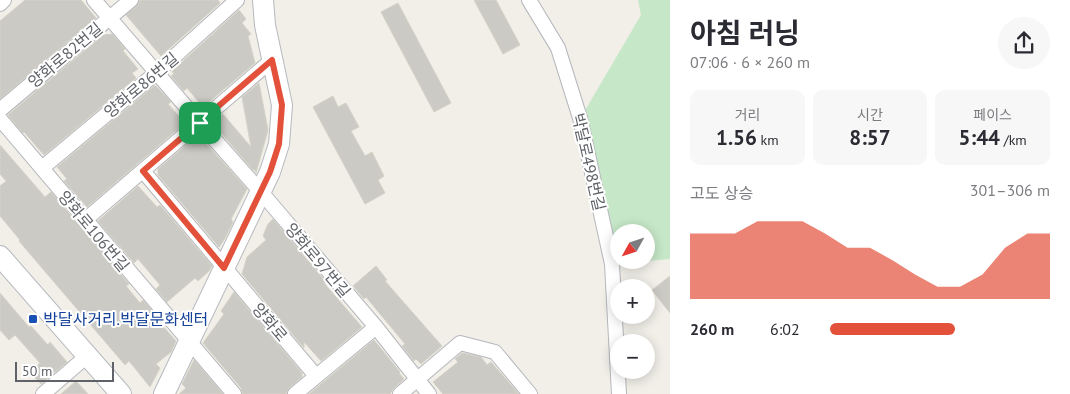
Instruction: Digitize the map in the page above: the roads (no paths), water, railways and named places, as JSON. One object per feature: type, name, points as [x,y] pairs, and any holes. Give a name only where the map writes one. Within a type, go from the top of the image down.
[{"type":"street","name":"양화로97번길","points":[[94,0],[261,192],[376,327],[430,394]]},
{"type":"street","name":"양화로82번길","points":[[0,110],[131,0]]},
{"type":"street","name":"양화로86번길","points":[[42,168],[156,73],[238,0]]},
{"type":"street","points":[[164,394],[261,192],[279,144],[282,105],[265,25],[263,0]]},
{"type":"street","name":"박달로498번길","points":[[529,0],[558,48],[580,118],[612,264],[619,394]]},
{"type":"street","points":[[85,220],[272,60]]},
{"type":"street","name":"양화로106번길","points":[[0,119],[234,394]]},
{"type":"street","name":"양화로","points":[[143,171],[316,376]]},
{"type":"street","points":[[0,256],[120,394]]},
{"type":"street","points":[[295,394],[376,327]]},
{"type":"street","points":[[400,394],[460,343],[495,352],[530,394]]},
{"type":"street","points":[[43,394],[87,356]]},
{"type":"place","name":"박달사거리.박달문화센터","points":[[33,319]]}]
